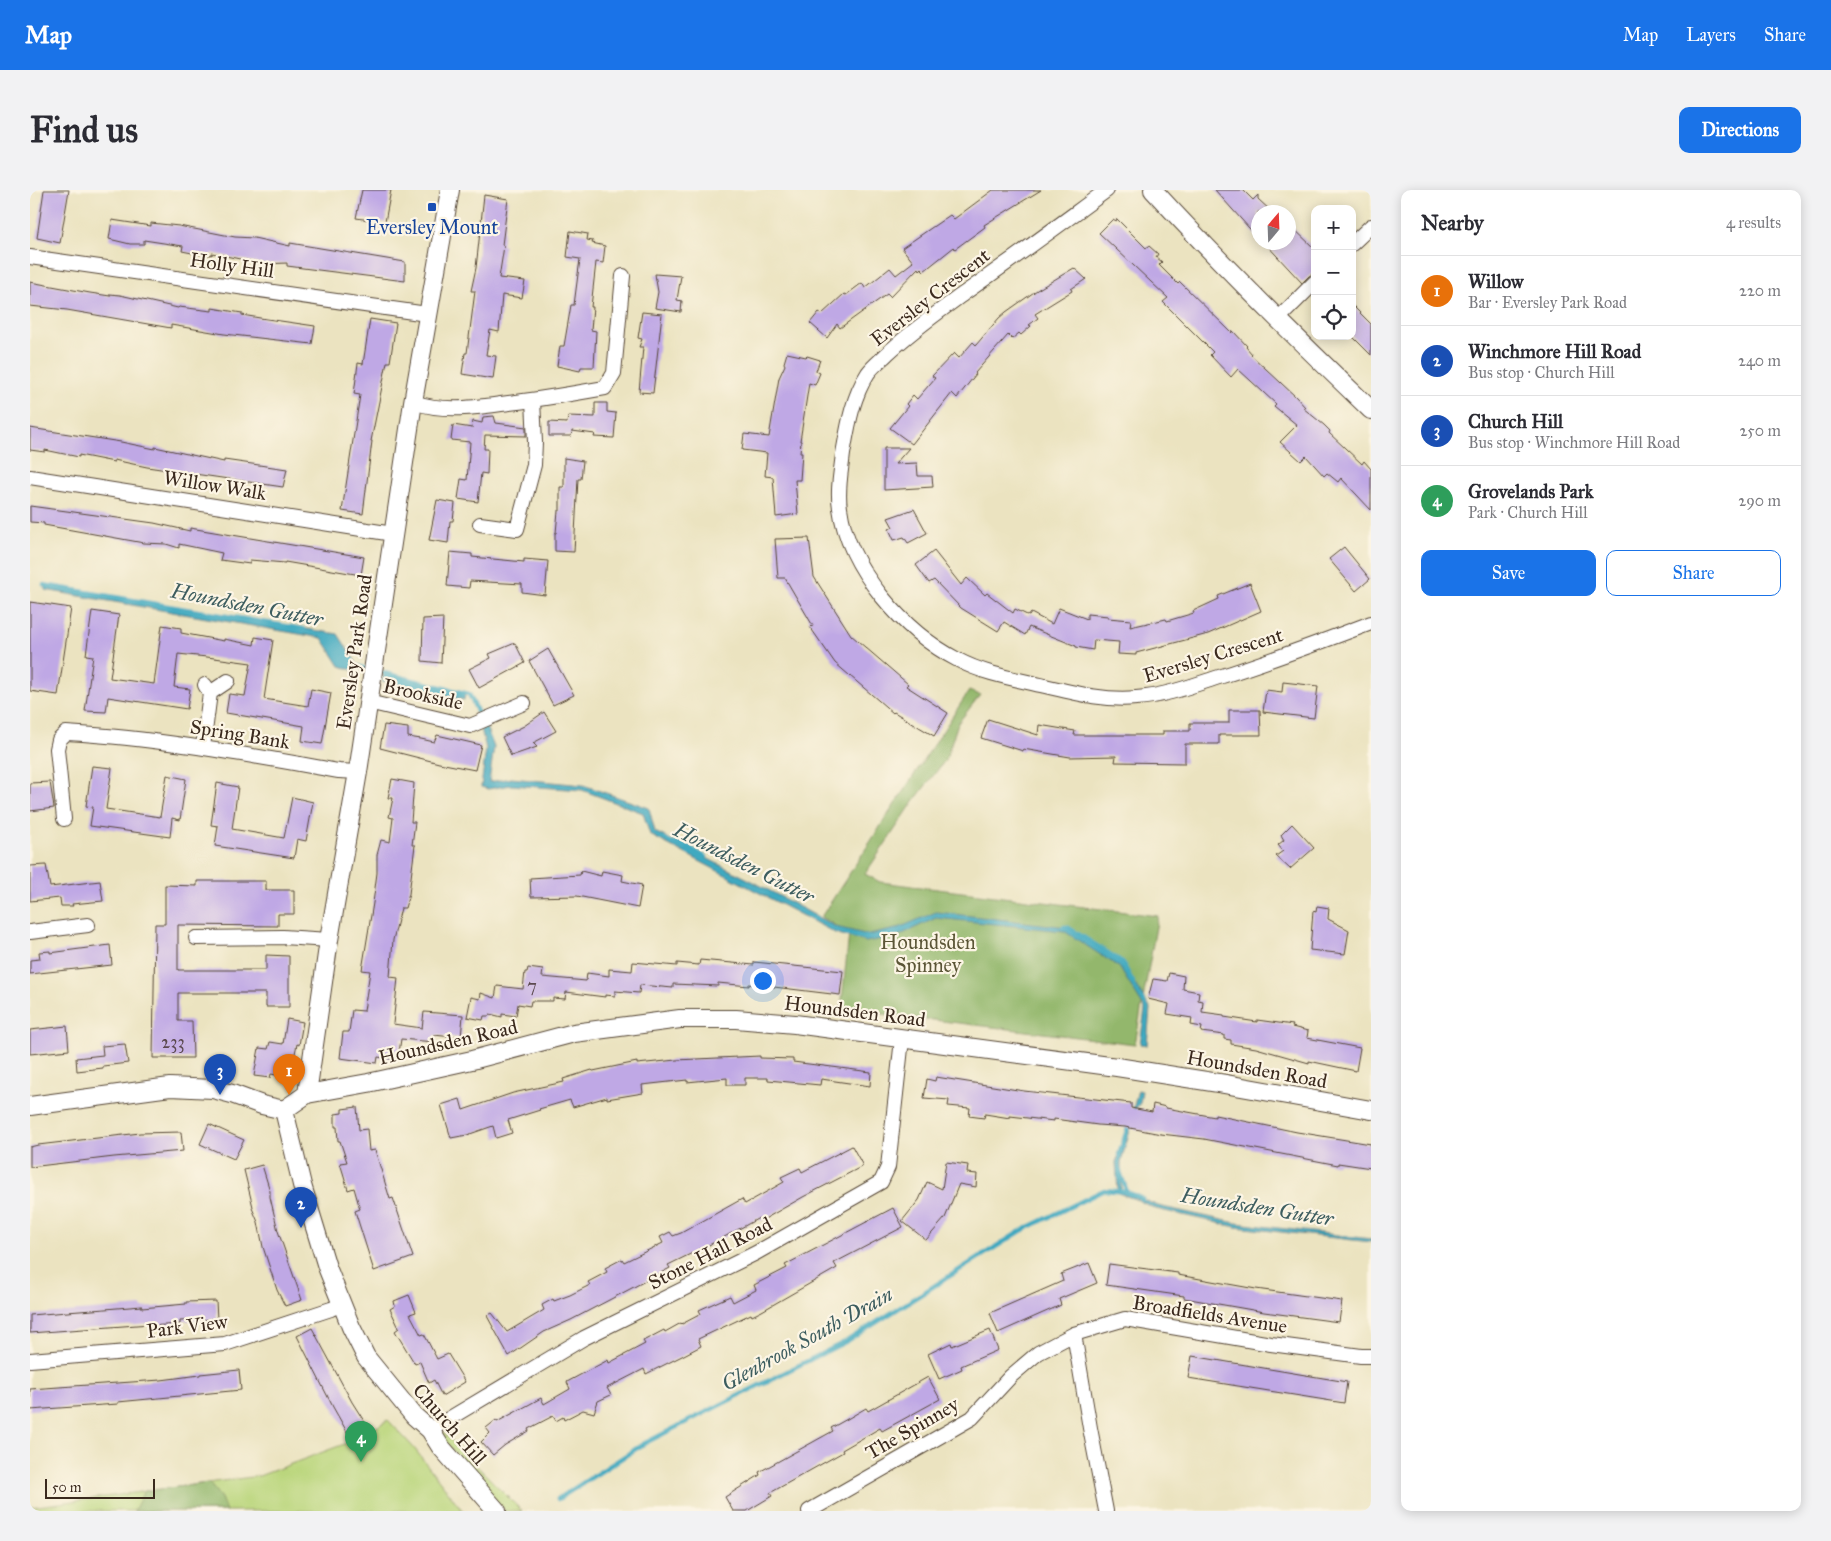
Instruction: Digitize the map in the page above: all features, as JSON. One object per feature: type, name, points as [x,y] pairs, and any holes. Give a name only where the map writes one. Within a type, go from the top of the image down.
[{"type":"street","name":"Eversley Park Road","points":[[307,1094],[329,940],[358,772],[413,402],[450,190]]},
{"type":"street","name":"Eversley Crescent","points":[[1107,190],[933,316],[896,345],[870,370],[857,392],[848,426],[839,486],[839,507],[846,535],[861,568],[906,623],[959,661],[991,673],[1072,692],[1107,698],[1134,698],[1165,694],[1274,660],[1371,624]]},
{"type":"street","points":[[1153,190],[1276,320],[1371,410]]},
{"type":"street","points":[[1356,240],[1371,226]]},
{"type":"street","name":"Holly Hill","points":[[30,257],[427,314]]},
{"type":"street","points":[[413,402],[433,407],[462,409],[605,388],[614,373],[622,276]]},
{"type":"street","points":[[1276,320],[1311,286]]},
{"type":"street","points":[[480,524],[517,529],[534,465],[533,400]]},
{"type":"street","name":"Willow Walk","points":[[30,477],[393,534]]},
{"type":"street","points":[[203,748],[207,689],[228,681]]},
{"type":"street","name":"Brookside","points":[[368,702],[470,726],[524,703]]},
{"type":"street","name":"Spring Bank","points":[[64,819],[57,749],[59,740],[66,733],[116,736],[203,748],[339,771],[358,772]]},
{"type":"street","points":[[30,932],[88,925]]},
{"type":"street","points":[[196,938],[283,937],[329,940]]},
{"type":"street","name":"Houndsden Road","points":[[307,1094],[368,1083],[472,1060],[574,1033],[680,1019],[736,1019],[794,1024],[1117,1067],[1371,1110]]},
{"type":"street","name":"Stone Hall Road","points":[[430,1430],[584,1338],[756,1254],[881,1182],[888,1167],[902,1039]]},
{"type":"street","points":[[30,1106],[170,1087],[213,1089],[284,1110],[307,1094]]},
{"type":"street","name":"Church Hill","points":[[284,1110],[302,1184],[327,1266],[366,1357],[414,1416],[430,1430],[440,1446],[497,1511]]},
{"type":"street","name":"Park View","points":[[30,1360],[225,1344],[342,1304]]},
{"type":"street","name":"Broadfields Avenue","points":[[1074,1334],[1124,1319],[1271,1344],[1371,1356]]},
{"type":"street","points":[[1074,1334],[1106,1511]]},
{"type":"street","name":"The Spinney","points":[[810,1511],[972,1418],[1011,1376],[1038,1352],[1074,1334]]},
{"type":"green space","name":"Houndsden Spinney","points":[[969,691],[980,695],[958,723],[946,759],[914,801],[865,874],[880,882],[1158,916],[1135,1044],[841,1009],[849,934],[821,917]]},
{"type":"green space","points":[[388,1420],[414,1448],[463,1511],[30,1511],[30,1507],[259,1476],[355,1440]]},
{"type":"green space","points":[[439,1428],[522,1511],[505,1511],[436,1431]]},
{"type":"green space","points":[[209,1483],[221,1498],[226,1511],[134,1511],[144,1491]]},
{"type":"water","points":[[46,587],[338,634],[356,662],[355,671],[340,666],[322,638],[45,590]]},
{"type":"water","points":[[384,674],[465,694],[464,700],[382,681]]},
{"type":"water","points":[[486,727],[494,747],[489,782],[511,778],[583,785],[649,808],[655,832],[754,882],[836,927],[869,935],[896,929],[936,912],[1067,927],[1122,964],[1150,1008],[1147,1045],[1140,1044],[1145,1009],[1119,967],[1064,931],[936,918],[898,936],[866,942],[835,933],[650,835],[643,813],[582,790],[511,785],[488,789],[481,787],[486,749],[481,729]]},
{"type":"water","points":[[1138,1090],[1142,1091],[1140,1103],[1136,1108],[1121,1162],[1121,1190],[1158,1206],[1236,1223],[1371,1239],[1371,1242],[1236,1227],[1156,1209],[1118,1193],[1116,1162],[1126,1137]]},
{"type":"building","points":[[44,190],[69,190],[60,243],[37,238]]},
{"type":"building","points":[[362,190],[391,190],[385,222],[356,218]]},
{"type":"building","points":[[993,190],[1041,190],[984,225],[985,227],[955,249],[954,247],[924,271],[918,268],[890,297],[887,294],[840,328],[837,324],[827,338],[810,323],[819,312],[822,314],[844,294],[846,295],[862,283],[865,288],[890,268],[896,275],[913,262],[902,248],[950,215],[954,219]]},
{"type":"building","points":[[1215,190],[1243,190],[1253,200],[1258,195],[1258,199],[1264,205],[1251,205],[1251,230]]},
{"type":"building","points":[[484,195],[508,199],[499,278],[525,281],[522,298],[502,295],[499,332],[490,330],[486,355],[496,356],[493,379],[462,374],[465,353],[467,353],[475,291],[471,291],[476,268]]},
{"type":"building","points":[[1113,219],[1116,221],[1117,219],[1146,248],[1149,246],[1158,254],[1156,257],[1162,262],[1159,265],[1178,284],[1180,282],[1232,333],[1233,331],[1247,346],[1251,355],[1296,397],[1305,407],[1303,408],[1330,431],[1329,433],[1362,464],[1364,461],[1371,469],[1371,510],[1341,478],[1338,482],[1327,473],[1324,476],[1306,456],[1301,461],[1280,442],[1297,425],[1274,406],[1276,404],[1238,369],[1231,377],[1210,355],[1213,352],[1163,302],[1168,298],[1099,233]]},
{"type":"building","points":[[112,220],[151,226],[151,223],[179,226],[290,246],[290,243],[405,262],[405,281],[287,266],[287,263],[263,264],[212,253],[212,255],[197,254],[182,251],[183,246],[144,240],[144,244],[130,244],[109,239]]},
{"type":"building","points":[[570,231],[588,234],[587,240],[605,246],[603,263],[596,262],[591,307],[593,307],[591,330],[596,331],[594,367],[581,367],[580,371],[557,366],[560,346],[564,346],[571,305],[574,305],[580,259],[567,257]]},
{"type":"building","points":[[1296,231],[1311,245],[1311,275],[1302,283],[1271,250],[1296,250]]},
{"type":"building","points":[[1074,268],[1086,279],[1071,289],[1072,291],[1035,314],[1038,318],[1021,335],[1019,333],[1012,339],[1008,335],[975,373],[957,398],[952,393],[912,444],[890,428],[908,406],[906,404],[913,395],[917,399],[935,378],[932,376],[954,353],[959,358],[973,342],[976,345],[1006,312],[1037,290]]},
{"type":"building","points":[[655,274],[681,276],[677,300],[682,301],[681,312],[655,308],[658,292]]},
{"type":"building","points":[[30,282],[110,296],[110,294],[120,295],[178,308],[212,311],[212,308],[242,313],[242,315],[315,326],[312,344],[224,334],[171,325],[171,328],[67,310],[30,306]]},
{"type":"building","points":[[1356,309],[1371,324],[1371,355],[1356,340]]},
{"type":"building","points":[[642,312],[662,314],[653,393],[639,392],[643,347],[639,347],[642,339],[638,338]]},
{"type":"building","points":[[370,319],[396,323],[390,362],[387,362],[371,441],[363,514],[342,511],[360,395],[354,394],[358,363],[363,364]]},
{"type":"building","points":[[787,353],[820,360],[816,371],[820,373],[815,385],[809,383],[800,441],[800,453],[802,453],[800,480],[795,480],[798,514],[776,517],[773,477],[765,476],[767,453],[742,450],[744,434],[769,437],[779,378],[785,365]]},
{"type":"building","points":[[595,403],[607,403],[607,412],[616,413],[614,438],[594,437],[595,434],[572,431],[571,436],[549,436],[549,422],[567,423],[568,416],[595,417]]},
{"type":"building","points":[[494,416],[496,423],[526,427],[526,436],[485,435],[484,449],[488,449],[487,474],[481,473],[478,502],[458,499],[461,479],[467,480],[470,442],[451,440],[453,425],[472,428],[473,421],[482,423],[483,417]]},
{"type":"building","points":[[30,428],[155,449],[155,447],[224,462],[224,460],[287,469],[283,487],[147,467],[114,460],[114,462],[45,450],[45,452],[30,450]]},
{"type":"building","points":[[884,448],[909,448],[895,464],[917,463],[918,476],[932,476],[933,487],[884,490]]},
{"type":"building","points":[[564,458],[583,461],[581,479],[578,479],[574,552],[555,551],[555,533],[558,511],[560,511],[560,487],[564,487]]},
{"type":"building","points":[[437,500],[455,503],[453,521],[450,521],[448,543],[429,540]]},
{"type":"building","points":[[30,506],[154,523],[190,531],[190,528],[364,557],[361,575],[285,562],[250,560],[250,564],[220,560],[222,553],[179,544],[179,548],[166,544],[144,543],[44,525],[44,523],[30,522]]},
{"type":"building","points":[[914,509],[927,533],[908,543],[904,537],[894,540],[889,529],[893,527],[888,518]]},
{"type":"building","points":[[809,538],[814,577],[851,635],[908,684],[906,686],[948,713],[934,736],[893,713],[835,663],[810,627],[813,626],[785,578],[778,578],[775,539]]},
{"type":"building","points":[[1344,547],[1370,579],[1356,591],[1329,559]]},
{"type":"building","points":[[934,551],[961,585],[967,578],[985,595],[987,593],[1013,613],[1015,609],[1029,616],[1031,613],[1052,624],[1059,608],[1087,619],[1087,614],[1131,620],[1130,627],[1166,619],[1167,621],[1194,613],[1193,611],[1219,599],[1218,596],[1250,583],[1261,611],[1208,634],[1136,653],[1136,655],[1118,654],[1119,642],[1094,640],[1093,650],[1076,647],[1029,627],[1025,635],[1004,622],[998,631],[961,608],[934,580],[929,583],[916,565]]},
{"type":"building","points":[[450,552],[472,554],[472,557],[524,562],[524,559],[548,561],[545,595],[522,592],[522,584],[470,581],[469,588],[447,586]]},
{"type":"building","points":[[30,602],[71,608],[58,695],[30,691]]},
{"type":"building","points":[[92,611],[119,615],[110,678],[154,684],[162,625],[181,628],[181,633],[224,641],[224,639],[254,645],[255,637],[273,640],[264,699],[308,706],[311,689],[331,693],[322,744],[302,741],[304,726],[226,713],[229,694],[245,696],[251,663],[178,654],[174,687],[190,689],[187,709],[108,697],[106,712],[85,711],[93,656],[86,655]]},
{"type":"building","points":[[443,618],[441,663],[422,661],[423,619]]},
{"type":"building","points":[[515,643],[525,663],[479,688],[469,669],[491,658],[489,654]]},
{"type":"building","points":[[548,649],[574,695],[553,705],[529,661]]},
{"type":"building","points":[[1283,682],[1318,686],[1314,718],[1263,712],[1266,690],[1282,692]]},
{"type":"building","points":[[1229,710],[1260,710],[1261,735],[1219,735],[1219,744],[1185,744],[1185,763],[1115,762],[1116,756],[1070,757],[1023,749],[1023,751],[981,738],[988,719],[1038,735],[1039,725],[1075,731],[1074,735],[1163,735],[1163,731],[1190,731],[1190,723],[1229,723]]},
{"type":"building","points":[[544,712],[556,731],[533,743],[537,747],[511,756],[502,737],[524,726]]},
{"type":"building","points":[[384,725],[408,728],[408,737],[434,742],[437,735],[481,745],[475,770],[380,748]]},
{"type":"building","points":[[92,766],[112,768],[106,809],[160,817],[167,775],[186,779],[180,820],[172,818],[170,837],[90,826],[93,807],[86,806]]},
{"type":"building","points":[[392,779],[414,783],[411,822],[415,822],[412,845],[415,845],[409,894],[405,908],[401,908],[393,940],[390,977],[398,978],[393,1024],[422,1028],[424,1012],[463,1015],[461,1038],[434,1035],[434,1042],[401,1039],[398,1060],[378,1057],[377,1063],[340,1058],[343,1032],[349,1032],[352,1010],[364,1011],[370,971],[362,970],[377,873],[377,855],[381,840],[390,842],[393,818],[389,817],[393,798],[388,798]]},
{"type":"building","points":[[50,782],[54,808],[30,811],[30,783]]},
{"type":"building","points":[[217,783],[238,787],[232,829],[284,838],[292,797],[313,802],[306,841],[297,839],[294,858],[215,846],[218,826],[211,825]]},
{"type":"building","points":[[1292,824],[1314,848],[1290,869],[1276,856],[1283,851],[1278,845],[1284,840],[1281,835]]},
{"type":"building","points":[[46,865],[50,887],[100,881],[103,901],[61,906],[60,898],[30,901],[30,866]]},
{"type":"building","points":[[581,871],[601,876],[602,871],[623,875],[622,881],[642,885],[638,908],[577,896],[531,897],[530,878],[580,875]]},
{"type":"building","points":[[197,881],[266,881],[266,890],[294,890],[294,914],[278,914],[278,926],[178,925],[178,970],[266,970],[266,955],[289,956],[289,1007],[266,1007],[266,993],[178,993],[178,1021],[192,1021],[193,1058],[153,1058],[155,924],[165,924],[165,885],[197,886]]},
{"type":"building","points":[[1317,906],[1329,908],[1328,919],[1349,930],[1345,954],[1310,950],[1313,911],[1316,912]]},
{"type":"building","points":[[110,945],[112,965],[30,974],[30,960],[40,959],[39,952],[50,951],[50,953]]},
{"type":"building","points":[[700,960],[754,965],[754,962],[843,971],[840,995],[749,984],[749,986],[718,983],[718,986],[673,984],[673,988],[640,985],[639,993],[615,991],[615,996],[605,995],[605,997],[566,992],[565,999],[553,998],[553,1001],[531,1001],[530,1006],[518,1004],[516,1016],[502,1014],[502,1017],[490,1014],[489,1016],[484,1016],[483,1020],[467,1017],[471,997],[480,999],[481,993],[495,998],[497,986],[523,989],[525,972],[527,972],[528,968],[543,970],[542,977],[586,981],[587,973],[609,976],[609,969],[632,971],[633,962],[677,966],[677,963],[699,965]]},
{"type":"building","points":[[1169,973],[1184,976],[1183,989],[1199,992],[1198,1000],[1203,1001],[1202,1012],[1257,1022],[1257,1020],[1293,1025],[1292,1027],[1308,1031],[1307,1038],[1360,1048],[1356,1071],[1309,1061],[1309,1063],[1256,1048],[1231,1044],[1231,1040],[1224,1039],[1224,1035],[1201,1032],[1202,1027],[1191,1025],[1192,1018],[1167,1014],[1169,1004],[1148,999],[1153,979],[1167,981]]},
{"type":"building","points":[[287,1019],[303,1022],[299,1045],[297,1044],[293,1063],[288,1062],[286,1077],[271,1074],[270,1078],[254,1076],[259,1048],[268,1049],[270,1042],[283,1044]]},
{"type":"building","points":[[67,1026],[69,1050],[30,1054],[30,1030]]},
{"type":"building","points":[[125,1044],[128,1063],[77,1071],[76,1058],[103,1055],[102,1046]]},
{"type":"building","points":[[760,1056],[760,1058],[793,1059],[793,1062],[871,1072],[870,1086],[821,1079],[820,1085],[768,1080],[768,1078],[745,1078],[745,1085],[727,1085],[727,1078],[642,1085],[643,1093],[607,1099],[607,1097],[573,1107],[570,1100],[508,1120],[512,1133],[496,1138],[493,1126],[467,1135],[451,1138],[441,1105],[460,1099],[463,1110],[513,1093],[564,1082],[563,1079],[592,1070],[637,1062],[637,1064]]},
{"type":"building","points":[[936,1077],[1024,1091],[1131,1103],[1131,1108],[1152,1112],[1153,1104],[1215,1117],[1215,1115],[1297,1132],[1371,1144],[1371,1168],[1338,1163],[1338,1165],[1204,1139],[1161,1134],[1125,1127],[1054,1119],[1054,1121],[1010,1116],[1010,1118],[985,1114],[984,1118],[969,1116],[970,1108],[948,1106],[949,1100],[924,1098],[927,1079],[935,1081]]},
{"type":"building","points":[[357,1107],[359,1130],[367,1129],[369,1151],[375,1150],[390,1199],[393,1198],[413,1257],[374,1271],[355,1211],[360,1209],[354,1188],[348,1190],[340,1163],[347,1162],[340,1141],[338,1141],[337,1127],[335,1127],[335,1114],[342,1113],[342,1109]]},
{"type":"building","points":[[209,1124],[244,1140],[234,1159],[200,1144]]},
{"type":"building","points":[[181,1132],[183,1151],[30,1167],[30,1147],[38,1145],[140,1133]]},
{"type":"building","points":[[852,1146],[863,1166],[761,1221],[759,1218],[668,1265],[670,1268],[571,1320],[544,1332],[509,1356],[487,1316],[492,1313],[507,1332],[544,1310],[542,1305],[553,1299],[554,1301],[570,1295],[590,1285],[588,1282],[607,1272],[605,1268],[622,1259],[624,1262],[663,1243],[660,1237],[670,1232],[673,1236],[681,1233],[742,1199],[745,1204],[784,1182],[781,1177],[800,1168],[802,1172]]},
{"type":"building","points":[[946,1162],[968,1165],[967,1173],[977,1174],[976,1187],[959,1184],[945,1218],[926,1240],[902,1221],[919,1200],[927,1182],[942,1189]]},
{"type":"building","points":[[262,1165],[270,1191],[278,1231],[302,1300],[285,1306],[277,1290],[263,1247],[244,1170]]},
{"type":"building","points":[[893,1208],[903,1227],[834,1263],[837,1268],[762,1311],[752,1316],[751,1314],[698,1339],[701,1346],[646,1374],[644,1369],[607,1388],[611,1395],[598,1401],[594,1413],[583,1410],[564,1420],[563,1417],[556,1421],[553,1416],[528,1429],[529,1431],[505,1445],[493,1455],[481,1442],[490,1433],[486,1428],[496,1420],[497,1422],[541,1398],[544,1404],[570,1389],[567,1382],[608,1360],[609,1363],[645,1344],[643,1341],[664,1330],[665,1332],[701,1314],[699,1310],[730,1296],[733,1302],[756,1290],[754,1285],[787,1268],[785,1265]]},
{"type":"building","points":[[1089,1263],[1097,1283],[1059,1299],[1061,1305],[998,1333],[990,1313],[1063,1281],[1061,1274]]},
{"type":"building","points":[[1109,1264],[1178,1273],[1178,1275],[1256,1289],[1342,1301],[1339,1322],[1264,1312],[1184,1298],[1184,1296],[1106,1285]]},
{"type":"building","points":[[409,1295],[416,1312],[410,1314],[421,1335],[424,1334],[437,1359],[448,1354],[465,1382],[442,1396],[434,1380],[429,1383],[420,1362],[415,1364],[395,1331],[399,1328],[390,1309],[395,1306],[394,1301]]},
{"type":"building","points":[[216,1301],[217,1319],[180,1321],[180,1324],[150,1326],[150,1324],[30,1333],[30,1315]]},
{"type":"building","points":[[312,1328],[352,1402],[369,1429],[351,1439],[297,1336]]},
{"type":"building","points":[[990,1330],[998,1350],[961,1366],[962,1369],[939,1379],[928,1354],[951,1343],[952,1346]]},
{"type":"building","points":[[1192,1356],[1347,1382],[1344,1403],[1188,1378]]},
{"type":"building","points":[[239,1370],[241,1390],[118,1402],[118,1404],[30,1410],[30,1389],[161,1380]]},
{"type":"building","points":[[928,1377],[940,1399],[882,1431],[880,1428],[842,1450],[843,1452],[770,1493],[772,1496],[747,1511],[733,1511],[725,1497],[760,1475],[759,1472],[833,1431],[831,1428],[866,1408],[868,1411]]},
{"type":"waterway","name":"Houndsden Gutter","points":[[44,585],[304,629]]},
{"type":"waterway","name":"Houndsden Gutter","points":[[352,665],[368,669]]},
{"type":"waterway","name":"Houndsden Gutter","points":[[376,671],[469,694],[481,720]]},
{"type":"waterway","name":"Houndsden Gutter","points":[[676,843],[688,847],[705,857]]},
{"type":"waterway","name":"Houndsden Gutter","points":[[1063,927],[1067,927],[1122,962],[1133,982]]},
{"type":"waterway","name":"Houndsden Gutter","points":[[1119,1155],[1129,1124]]},
{"type":"waterway","name":"Houndsden Gutter","points":[[1119,1169],[1127,1192]]},
{"type":"waterway","name":"Glenbrook South Drain","points":[[558,1499],[645,1443],[847,1341],[1021,1231],[1104,1190],[1127,1192],[1142,1199]]},
{"type":"place","name":"Eversley Mount","points":[[432,207]]},
{"type":"place","name":"Church Hill","points":[[220,1095]]},
{"type":"place","name":"Willow","points":[[289,1095]]},
{"type":"place","name":"Winchmore Hill Road","points":[[301,1228]]},
{"type":"place","name":"Grovelands Park","points":[[361,1462]]}]
